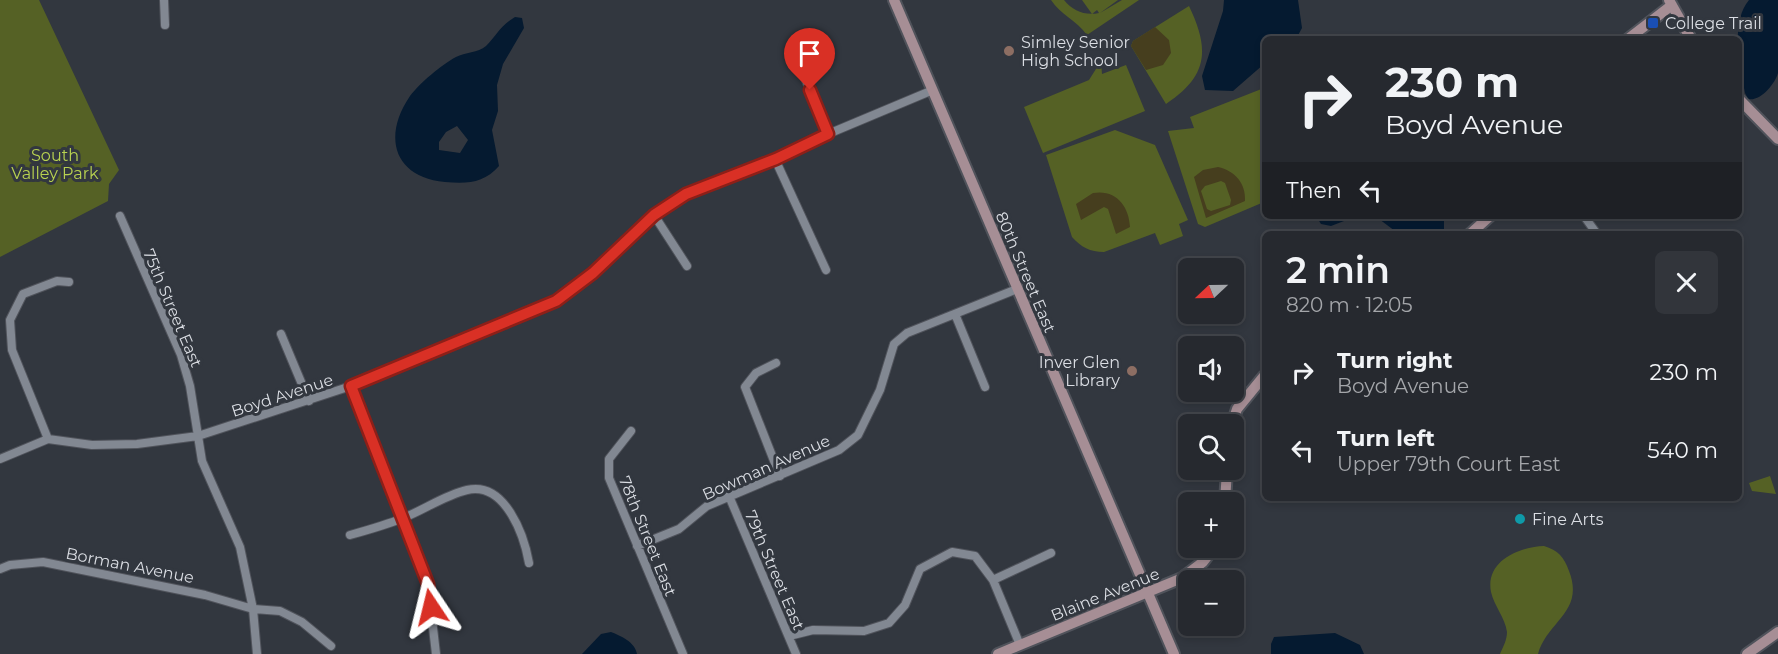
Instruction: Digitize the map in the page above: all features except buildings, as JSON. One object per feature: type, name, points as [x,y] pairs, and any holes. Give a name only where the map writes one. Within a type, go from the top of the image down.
[{"type":"street","points":[[164,0],[165,25]]},
{"type":"street","name":"80th Street East","points":[[894,0],[1174,654]]},
{"type":"street","points":[[1632,36],[1673,2],[1690,36]]},
{"type":"street","points":[[792,46],[828,134]]},
{"type":"street","name":"Boyd Avenue","points":[[48,439],[92,445],[136,444],[198,436],[351,386],[556,301],[593,273],[654,215],[686,194],[776,159],[828,134],[933,90]]},
{"type":"street","points":[[1742,102],[1778,139]]},
{"type":"street","points":[[776,159],[826,270]]},
{"type":"street","points":[[654,215],[687,266]]},
{"type":"street","name":"75th Street East","points":[[120,216],[181,356],[190,386],[207,478],[231,522],[240,547],[253,609],[257,654]]},
{"type":"street","points":[[1473,231],[1487,219]]},
{"type":"street","points":[[0,459],[48,439],[12,350],[10,320],[23,294],[57,281],[69,282]]},
{"type":"street","name":"Bowman Avenue","points":[[637,546],[679,529],[707,506],[839,450],[858,435],[880,390],[894,344],[907,333],[1017,289]]},
{"type":"street","points":[[955,314],[986,387]]},
{"type":"street","points":[[281,334],[309,401]]},
{"type":"street","points":[[776,363],[756,373],[745,387],[780,476]]},
{"type":"street","points":[[1235,414],[1262,378]]},
{"type":"street","points":[[351,386],[428,584],[436,654]]},
{"type":"street","name":"78th Street East","points":[[631,431],[609,459],[609,478],[683,654]]},
{"type":"street","points":[[350,535],[403,518],[467,490],[484,490],[498,498],[511,513],[526,546],[529,563]]},
{"type":"street","name":"79th Street East","points":[[729,496],[796,654]]},
{"type":"street","points":[[789,636],[813,630],[864,631],[889,623],[905,605],[920,569],[952,552],[975,556],[993,580],[1020,645]]},
{"type":"street","points":[[993,580],[1051,553]]},
{"type":"street","name":"Blaine Avenue","points":[[998,654],[1182,578],[1206,558]]},
{"type":"street","name":"Borman Avenue","points":[[0,569],[10,565],[43,562],[206,595],[253,609],[280,611],[302,622],[331,646]]},
{"type":"street","points":[[1747,654],[1778,632]]},
{"type":"green space","name":"South Valley Park","points":[[0,0],[39,0],[119,170],[109,184],[108,201],[0,257]]},
{"type":"green space","points":[[1051,0],[1064,0],[1075,10],[1092,14],[1082,0],[1118,0],[1100,13],[1122,0],[1139,0],[1087,35]]},
{"type":"green space","points":[[1189,6],[1200,36],[1201,61],[1190,83],[1166,104],[1131,46],[1133,41]]},
{"type":"green space","points":[[1101,61],[1102,74],[1126,65],[1145,111],[1043,153],[1024,107],[1089,80]]},
{"type":"green space","points":[[1262,89],[1262,144],[1260,145],[1262,146],[1262,203],[1205,227],[1198,224],[1168,131],[1194,128],[1190,117]]},
{"type":"green space","points":[[1115,130],[1155,145],[1188,220],[1179,224],[1183,236],[1160,245],[1155,233],[1104,252],[1086,248],[1072,237],[1046,155]]},
{"type":"green space","points":[[1770,476],[1776,494],[1752,491],[1749,483]]},
{"type":"green space","points":[[1544,546],[1557,552],[1567,566],[1573,585],[1569,607],[1549,633],[1538,654],[1500,654],[1507,632],[1491,592],[1493,572],[1499,564],[1515,553]]},
{"type":"sand","points":[[1155,27],[1169,40],[1171,53],[1163,65],[1146,70],[1131,46],[1133,41]]},
{"type":"sand","points":[[1218,167],[1230,171],[1244,189],[1245,201],[1206,218],[1194,177],[1203,170]],"holes":[[[1221,181],[1225,183],[1231,200],[1230,205],[1211,211],[1207,209],[1201,191],[1205,186]]]},
{"type":"sand","points":[[1101,192],[1115,196],[1127,212],[1130,227],[1116,234],[1108,209],[1104,207],[1081,220],[1076,204],[1093,193]]},
{"type":"water","points":[[1224,0],[1298,0],[1302,28],[1298,36],[1262,36],[1262,66],[1233,91],[1205,90],[1202,76],[1223,11]]},
{"type":"water","points":[[1749,0],[1778,0],[1778,73],[1766,91],[1753,99],[1748,99],[1745,93],[1742,76],[1742,36],[1738,36],[1738,32],[1743,9]]},
{"type":"water","points":[[515,17],[522,18],[524,28],[503,64],[497,85],[498,111],[492,130],[499,166],[481,179],[461,183],[428,179],[414,172],[404,163],[395,140],[396,126],[401,111],[410,96],[437,69],[450,60],[486,46]],"holes":[[[457,126],[468,140],[460,153],[439,150],[439,142],[446,132]]]},
{"type":"water","points":[[1318,219],[1349,219],[1331,226],[1321,224]]},
{"type":"water","points":[[1379,219],[1444,219],[1444,231],[1395,231]]},
{"type":"water","points":[[611,632],[631,643],[637,654],[582,654],[601,634]]},
{"type":"water","points":[[1335,633],[1360,645],[1364,654],[1271,654],[1274,637]]},
{"type":"place","name":"College Trail","points":[[1653,23]]},
{"type":"place","name":"Simley Senior High School","points":[[1009,51]]},
{"type":"place","name":"Inver Glen Library","points":[[1132,371]]},
{"type":"place","name":"Fine Arts","points":[[1520,519]]},
{"type":"route","points":[[431,607],[428,584],[351,386],[556,301],[593,273],[654,215],[686,194],[776,159],[828,134],[810,90]]}]
